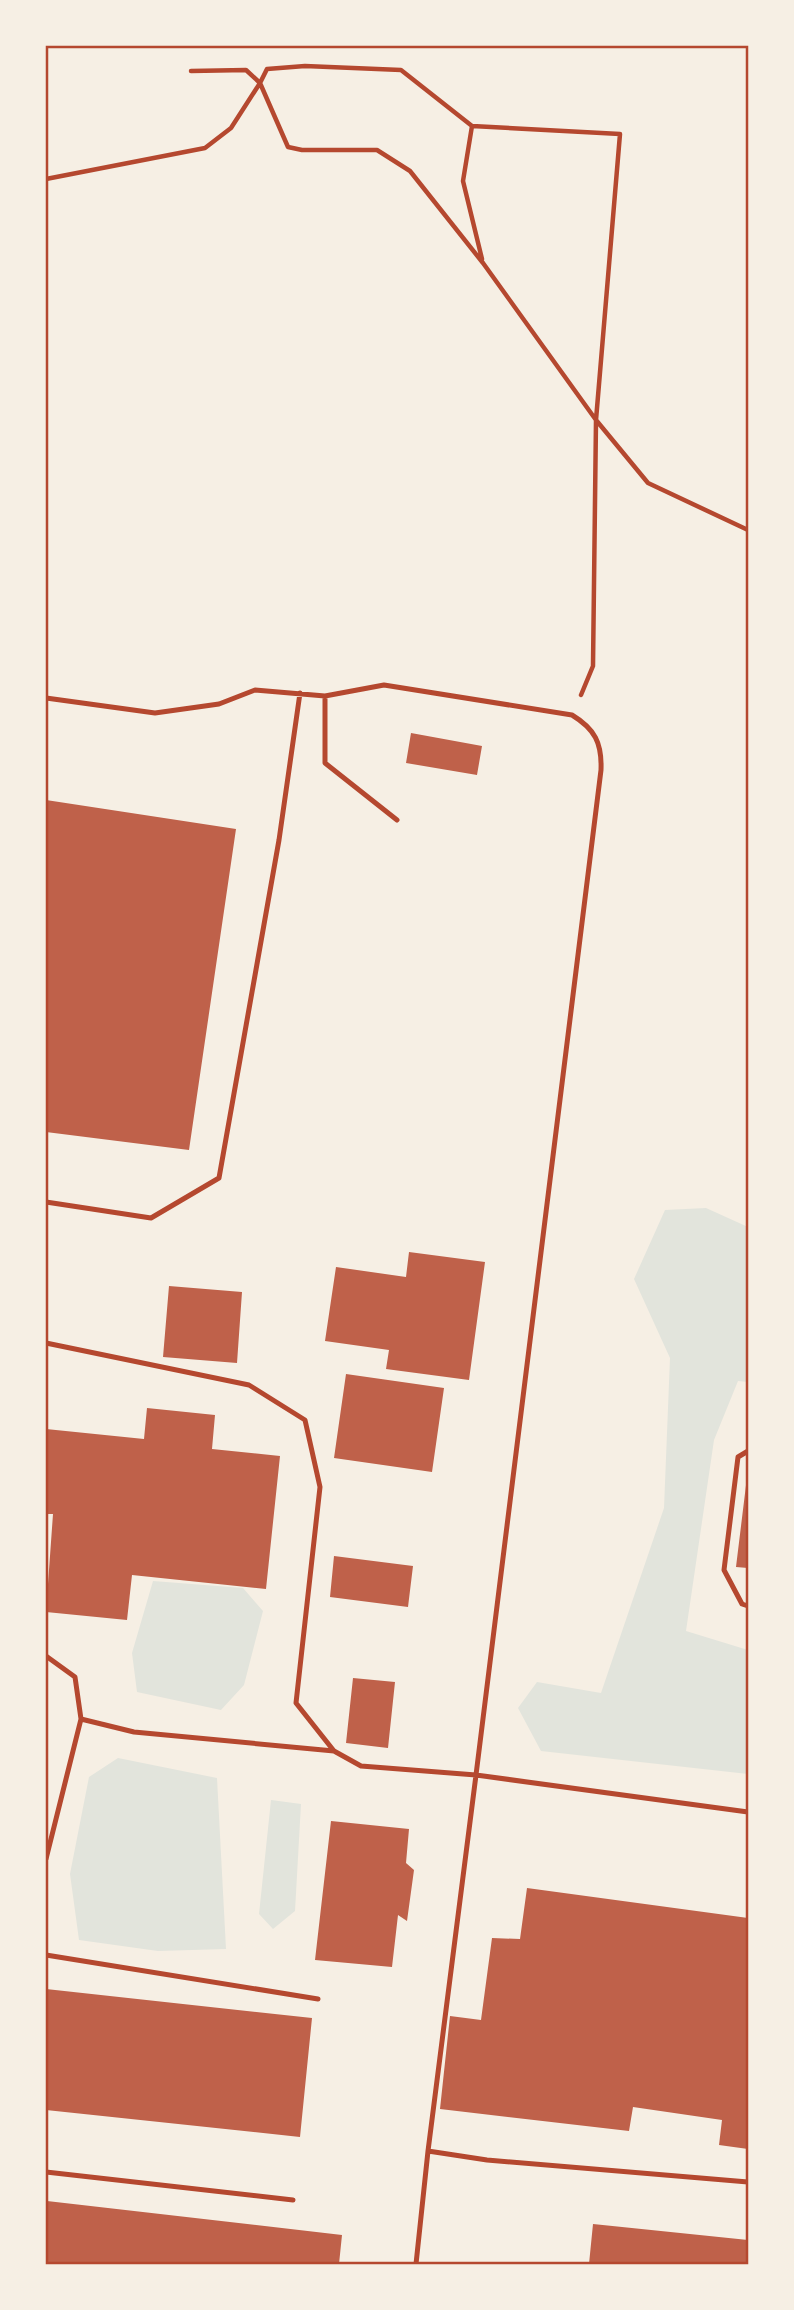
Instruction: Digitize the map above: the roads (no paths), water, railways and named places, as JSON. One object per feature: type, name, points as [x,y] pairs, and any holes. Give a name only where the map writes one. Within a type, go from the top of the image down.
[{"type":"lane","points":[[46,698],[155,713],[219,704],[256,690],[325,696],[384,685],[572,715],[587,724],[596,735],[601,752],[601,770],[416,2264]]},
{"type":"lane","points":[[46,1202],[151,1218],[219,1178],[279,840],[300,693]]},
{"type":"lane","points":[[325,696],[325,763],[397,820]]},
{"type":"lane","points":[[46,1343],[249,1385],[305,1420],[320,1487],[296,1703],[334,1751],[361,1766],[476,1775],[748,1812]]},
{"type":"lane","points":[[748,1451],[738,1457],[724,1570],[742,1604],[748,1606]]},
{"type":"lane","points":[[46,1656],[75,1677],[81,1718],[46,1859]]},
{"type":"lane","points":[[81,1718],[134,1732],[334,1751]]},
{"type":"lane","points":[[46,1955],[318,1999]]},
{"type":"lane","points":[[428,2151],[487,2160],[748,2182]]},
{"type":"lane","points":[[46,2172],[293,2200]]}]
